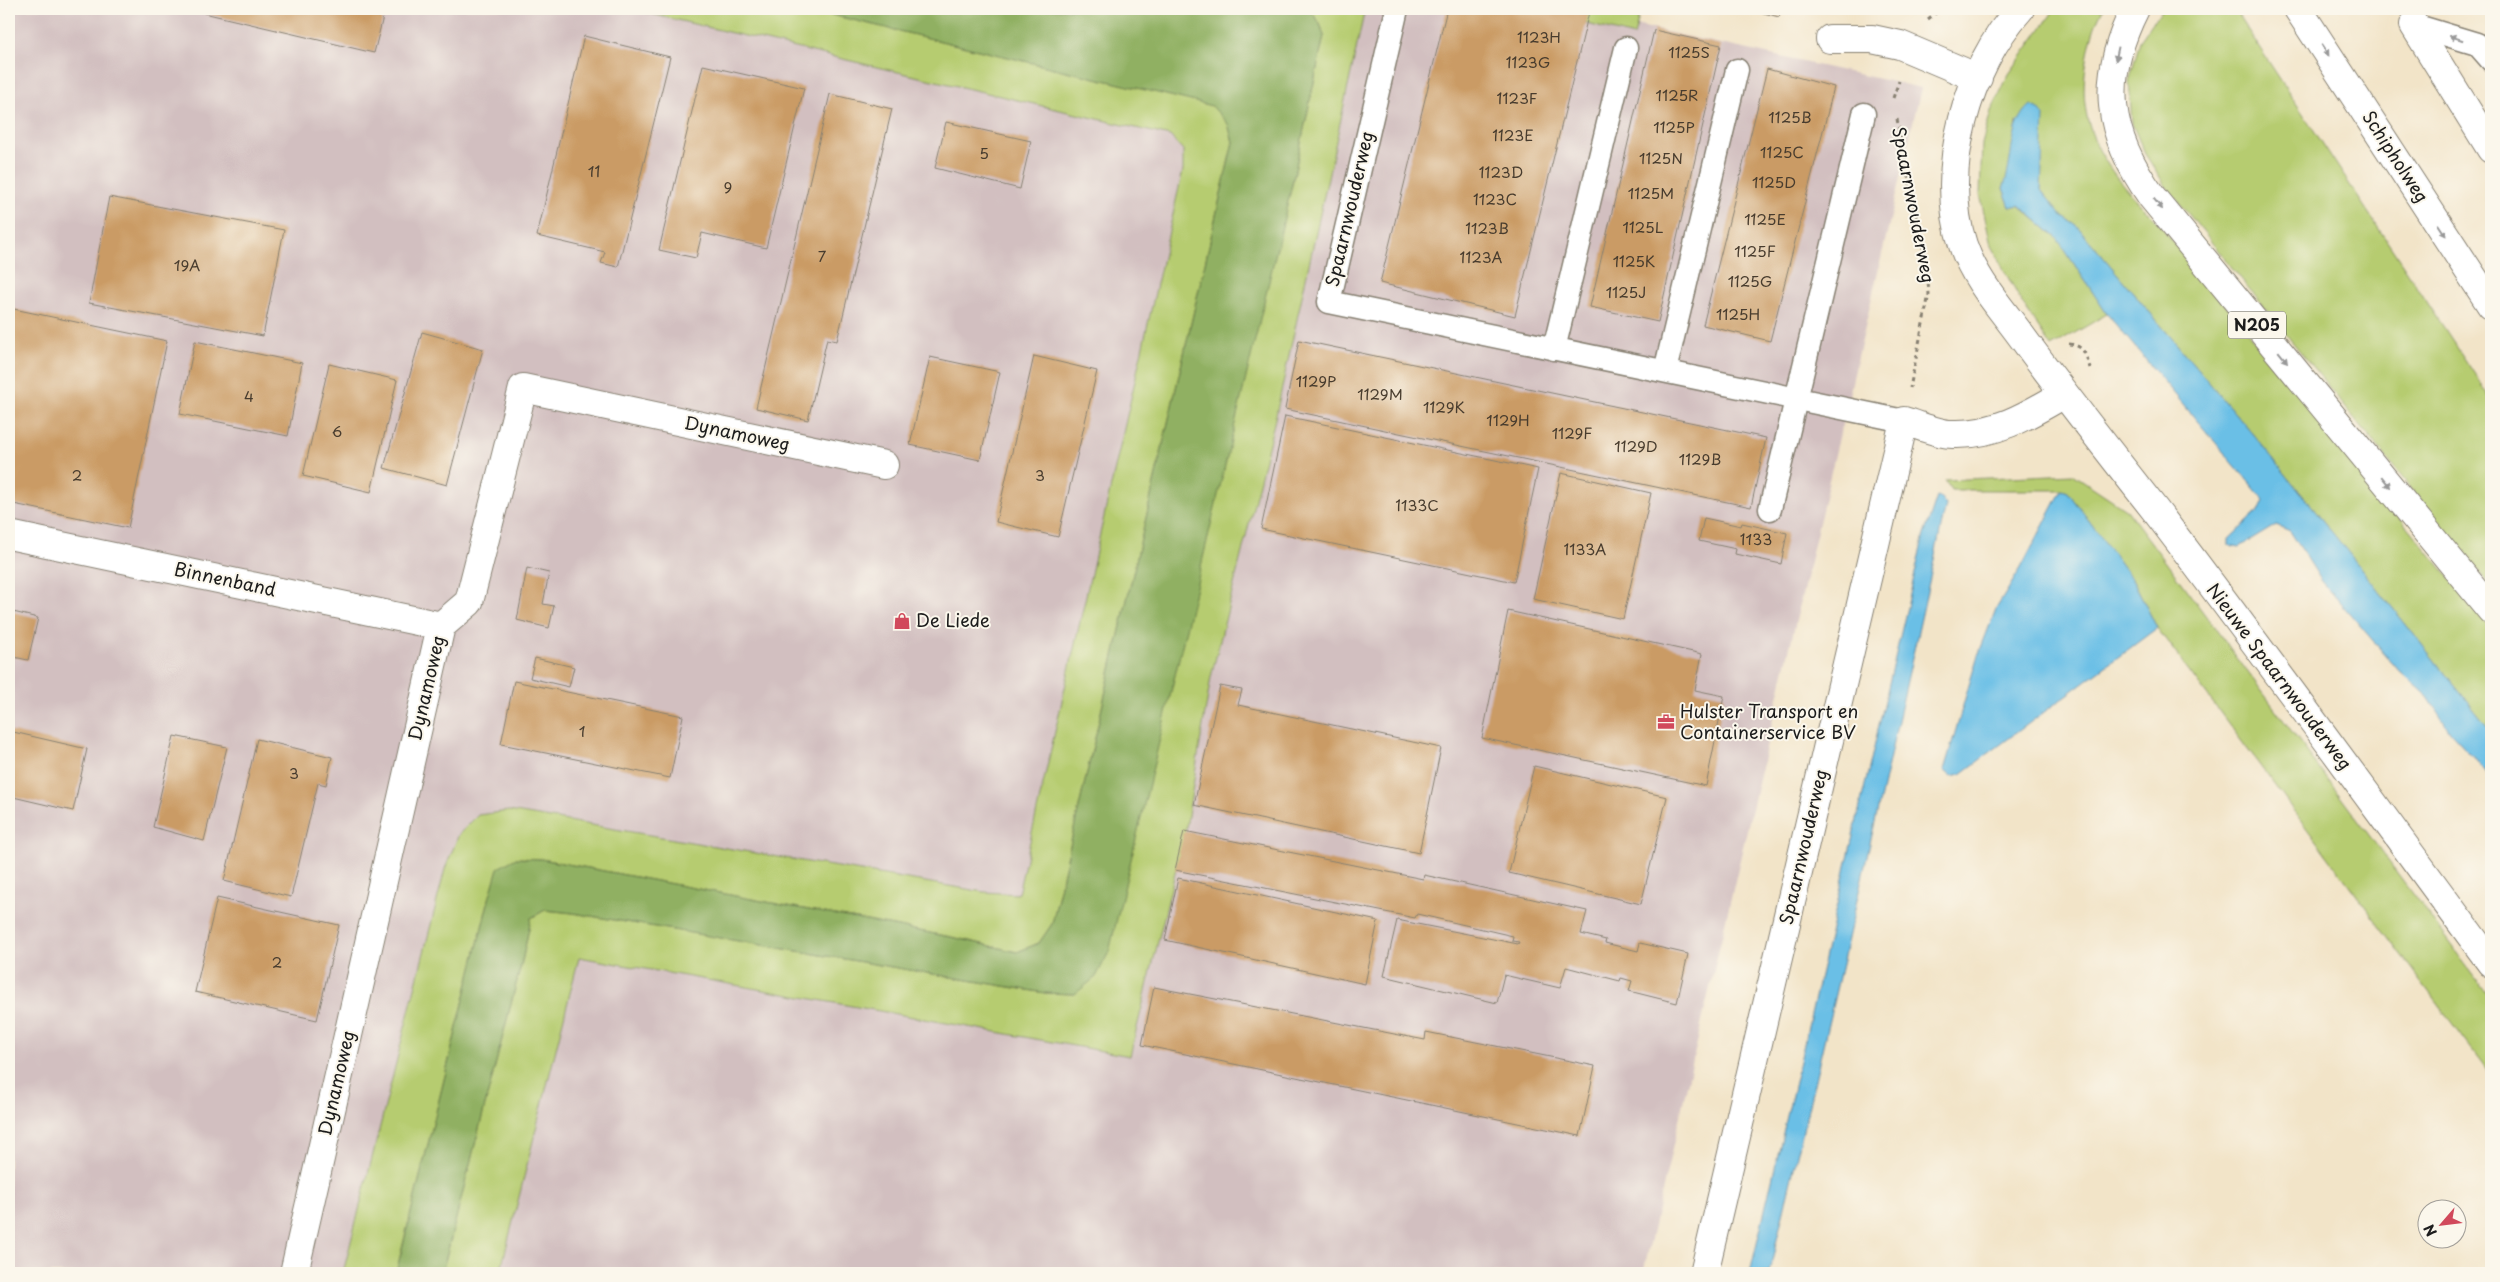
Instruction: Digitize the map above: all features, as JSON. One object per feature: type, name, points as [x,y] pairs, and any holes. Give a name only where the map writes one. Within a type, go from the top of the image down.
[{"type":"main road","points":[[2020,9],[1986,60],[1962,119],[1955,160],[1954,192],[1963,246],[1978,277],[2064,394]]},
{"type":"main road","name":"N205","points":[[2135,9],[2116,50],[2112,82],[2113,116],[2122,146],[2135,173],[2152,197],[2491,610]]},
{"type":"main road","name":"Schipholweg","points":[[2298,9],[2491,305]]},
{"type":"main road","points":[[2409,17],[2491,126]]},
{"type":"main road","points":[[2409,17],[2491,149]]},
{"type":"main road","points":[[1830,39],[1872,39],[1900,45],[1978,78]]},
{"type":"main road","name":"Dynamoweg","points":[[294,1273],[442,626],[469,602],[523,388],[884,465]]},
{"type":"main road","name":"Spaarnwouderweg","points":[[1704,1273],[1904,421],[1952,435],[1992,429],[2024,418],[2064,394]]},
{"type":"main road","name":"Nieuwe Spaarnwouderweg","points":[[2064,394],[2155,511],[2491,963]]},
{"type":"main road","name":"Binnenband","points":[[9,534],[442,626]]},
{"type":"lane","name":"Spaarnwouderweg","points":[[1397,9],[1328,302],[1904,421]]},
{"type":"lane","points":[[2409,17],[2477,44],[2491,60]]},
{"type":"lane","points":[[1554,349],[1626,48]]},
{"type":"lane","points":[[1664,371],[1737,70]]},
{"type":"lane","name":"Spaarnwouderweg","points":[[1770,510],[1864,114]]},
{"type":"path","name":"Spaarnwouderweg","points":[[1931,9],[1940,10]]},
{"type":"path","name":"Spaarnwouderweg","points":[[1894,106],[1892,97],[1910,50],[1921,28],[1940,10]]},
{"type":"path","name":"Spaarnwouderweg","points":[[1896,116],[1927,268],[1929,294],[1904,421]]},
{"type":"shaded area","name":"De Liede","points":[[9,9],[672,9],[1249,155],[1282,9],[1562,9],[1921,88],[1643,1273],[9,1273]]},
{"type":"green space","points":[[630,9],[807,9],[1213,106],[1228,124],[1233,142],[1052,924],[1039,943],[1017,952],[956,938],[541,859],[516,858],[489,899],[396,1273],[343,1273],[445,869],[459,834],[478,815],[509,811],[984,892],[1018,894],[1183,170],[1183,150],[1170,136]]},
{"type":"green space","points":[[807,9],[1302,9],[1314,16],[1323,32],[1324,36],[1291,189],[1109,952],[1096,977],[1075,994],[1045,993],[573,913],[545,910],[531,918],[523,957],[442,1273],[396,1273],[489,899],[498,868],[516,858],[541,859],[956,938],[1017,952],[1039,943],[1052,924],[1233,142],[1228,124],[1212,106]]},
{"type":"green space","points":[[1302,9],[1365,9],[1276,415],[1211,677],[1186,828],[1130,1056],[579,957],[500,1273],[442,1273],[523,957],[531,918],[545,910],[573,913],[1045,993],[1075,994],[1291,189],[1324,36],[1317,19],[1311,13]]},
{"type":"green space","points":[[1529,9],[1641,9],[1634,36]]},
{"type":"green space","points":[[2055,9],[2103,9],[2091,40],[2084,85],[2085,107],[2090,128],[2098,148],[2109,166],[2122,184],[2154,218],[2491,629],[2491,731],[2271,456],[2077,226],[2061,216],[2041,190],[2042,161],[2017,122],[2009,173],[2003,188],[2010,207],[2018,205],[2057,238],[2107,314],[2051,347],[2022,303],[1991,246],[1980,194],[1982,144],[1991,111],[2009,74]]},
{"type":"green space","points":[[2162,9],[2234,9],[2491,399],[2491,587],[2165,185],[2145,154],[2132,124],[2129,81],[2140,41]]},
{"type":"green space","points":[[2073,474],[2127,510],[2491,999],[2491,1075],[2157,628],[2134,582],[2068,492],[2062,490],[1951,490],[1945,480]]},
{"type":"water","points":[[2031,105],[2039,109],[2044,116],[2041,190],[2063,217],[2077,226],[2271,456],[2491,731],[2491,780],[2471,754],[2451,733],[2428,697],[2399,671],[2321,580],[2290,531],[2276,525],[2240,547],[2229,545],[2229,539],[2259,511],[2264,500],[2107,314],[2057,238],[2019,205],[2010,207],[2003,188],[2018,122]]},
{"type":"water","points":[[2062,490],[2068,492],[2134,582],[2157,628],[1961,774],[1951,776],[1944,770],[1977,658],[1996,609],[2021,568]]},
{"type":"water","points":[[1937,497],[1941,498],[1946,505],[1859,890],[1769,1273],[1750,1273],[1924,535]]},
{"type":"building","points":[[205,9],[385,9],[374,53],[204,13]]},
{"type":"building","points":[[1447,9],[1577,9],[1589,12],[1515,316],[1380,283]]},
{"type":"building","points":[[1748,9],[1782,9],[1779,17]]},
{"type":"building","points":[[1654,30],[1721,45],[1658,322],[1590,307]]},
{"type":"building","points":[[584,36],[670,57],[618,267],[601,263],[605,252],[537,236]]},
{"type":"building","points":[[703,65],[804,88],[766,248],[702,233],[696,258],[659,250]]},
{"type":"building","points":[[1767,69],[1834,87],[1770,341],[1703,325]]},
{"type":"building","points":[[830,94],[892,109],[837,341],[827,339],[808,420],[756,408]]},
{"type":"building","points":[[946,122],[1031,141],[1020,189],[935,168]]},
{"type":"building","points":[[109,197],[284,230],[263,336],[89,303]]},
{"type":"building","points":[[9,308],[167,341],[128,528],[9,503]]},
{"type":"building","points":[[422,332],[483,349],[447,485],[384,468]]},
{"type":"building","points":[[1299,340],[1766,438],[1751,507],[1285,409]]},
{"type":"building","points":[[195,341],[302,363],[288,436],[180,414]]},
{"type":"building","points":[[1034,356],[1097,371],[1058,537],[996,522]]},
{"type":"building","points":[[930,357],[1000,372],[980,460],[910,445]]},
{"type":"building","points":[[329,364],[397,380],[371,492],[303,476]]},
{"type":"building","points":[[1285,416],[1538,469],[1514,582],[1261,529]]},
{"type":"building","points":[[1561,473],[1651,493],[1623,619],[1533,599]]},
{"type":"building","points":[[1704,518],[1741,526],[1742,523],[1787,533],[1781,564],[1735,554],[1736,549],[1699,541]]},
{"type":"building","points":[[527,568],[549,573],[543,604],[554,606],[549,628],[517,620]]},
{"type":"building","points":[[9,611],[38,618],[28,660],[9,656]]},
{"type":"building","points":[[1508,611],[1702,654],[1695,690],[1724,696],[1706,786],[1482,738]]},
{"type":"building","points":[[535,658],[574,667],[569,687],[530,678]]},
{"type":"building","points":[[514,681],[683,716],[670,778],[501,744]]},
{"type":"building","points":[[1220,686],[1242,690],[1238,705],[1441,748],[1419,853],[1194,805]]},
{"type":"building","points":[[9,731],[87,749],[73,811],[9,796]]},
{"type":"building","points":[[174,736],[227,747],[204,841],[153,827]]},
{"type":"building","points":[[257,739],[332,757],[326,785],[318,783],[291,897],[224,881]]},
{"type":"building","points":[[1534,766],[1667,797],[1641,904],[1509,873]]},
{"type":"building","points":[[1184,831],[1423,879],[1424,875],[1587,911],[1581,934],[1606,940],[1605,943],[1638,951],[1640,943],[1688,954],[1677,1003],[1629,991],[1632,981],[1621,978],[1620,981],[1566,967],[1560,988],[1504,975],[1497,1003],[1384,976],[1397,920],[1518,944],[1519,942],[1512,941],[1513,936],[1417,914],[1415,918],[1175,870]]},
{"type":"building","points":[[1178,878],[1378,921],[1365,984],[1165,940]]},
{"type":"building","points":[[217,898],[339,925],[317,1020],[195,992]]},
{"type":"building","points":[[1154,987],[1425,1040],[1426,1032],[1595,1066],[1580,1136],[1142,1045]]},
{"type":"place","name":"De Liede","points":[[902,621]]},
{"type":"place","name":"Hulster Transport en Containerservice BV","points":[[1666,722]]}]
